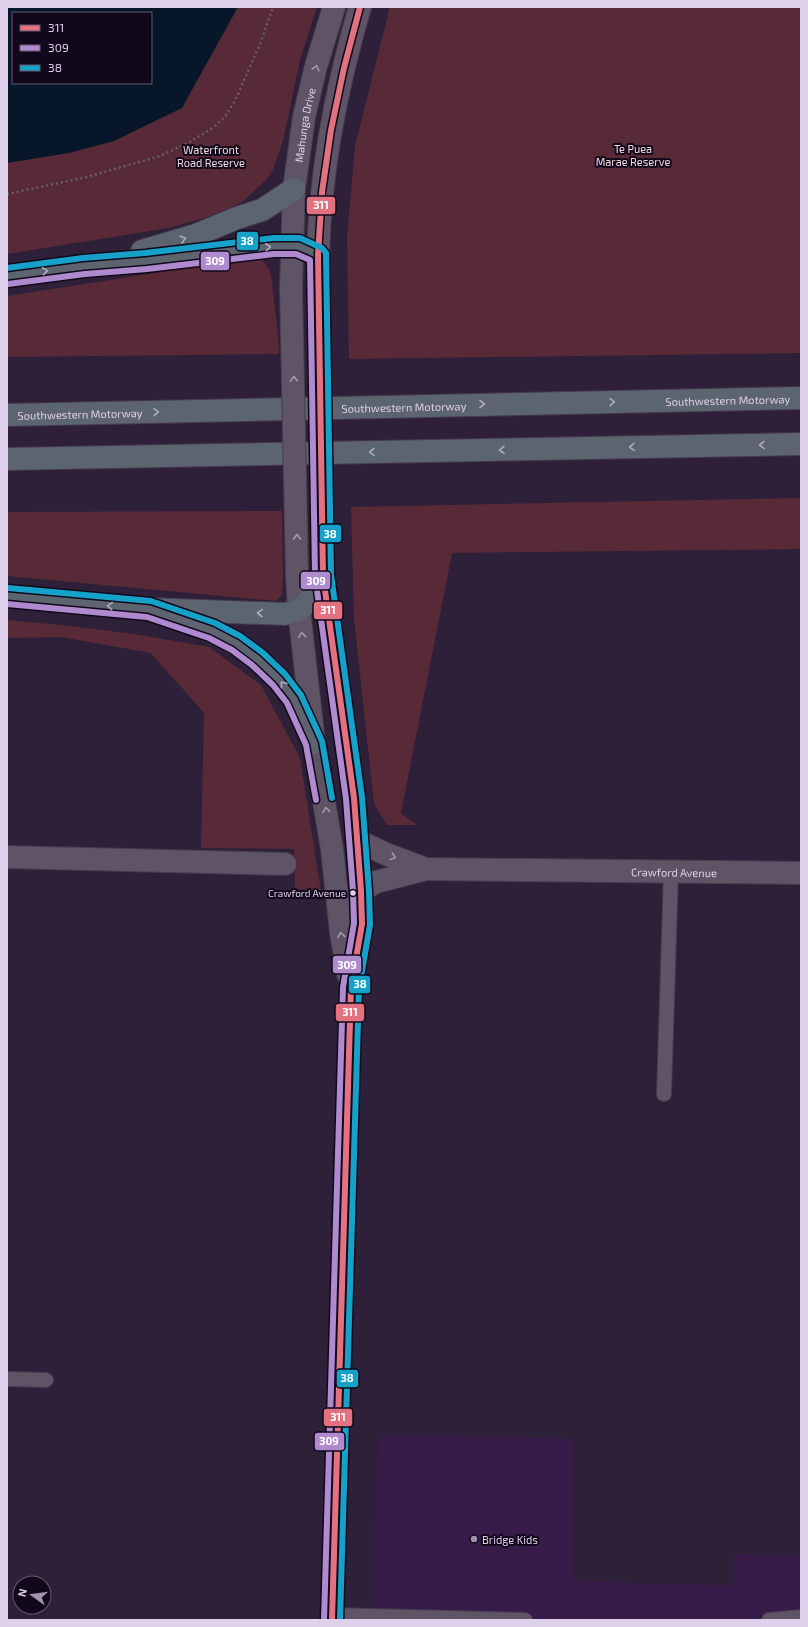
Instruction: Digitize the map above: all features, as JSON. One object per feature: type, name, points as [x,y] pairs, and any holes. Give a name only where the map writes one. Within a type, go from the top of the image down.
[{"type":"highway","points":[[84,266],[196,235],[237,218],[262,210],[294,189]]},
{"type":"highway","points":[[7,276],[84,266],[146,261],[274,246],[291,245],[307,249],[318,255]]},
{"type":"highway","name":"Southwestern Motorway","points":[[7,415],[801,398]]},
{"type":"highway","points":[[7,459],[801,444]]},
{"type":"highway","points":[[7,596],[149,609],[285,614],[299,610],[324,582]]},
{"type":"highway","points":[[149,609],[185,620],[212,631],[236,643],[257,658],[279,680],[294,699],[314,743]]},
{"type":"main road","name":"Mahunga Drive","points":[[334,7],[316,66],[304,117],[294,189],[291,245],[291,288],[299,610],[314,743],[332,848],[341,933],[351,987]]},
{"type":"main road","points":[[332,1618],[351,987],[362,924],[358,841],[354,798],[324,582],[318,221],[332,119],[346,55],[360,7]]},
{"type":"main road","name":"Crawford Avenue","points":[[358,841],[386,854],[426,869]]},
{"type":"main road","points":[[7,857],[285,864]]},
{"type":"main road","name":"Crawford Avenue","points":[[361,891],[376,882],[426,869],[801,873]]},
{"type":"lane","points":[[664,1094],[671,871]]},
{"type":"lane","points":[[7,1379],[46,1380]]},
{"type":"lane","points":[[769,1620],[801,1617]]},
{"type":"lane","points":[[332,1618],[525,1620]]},
{"type":"path","points":[[7,194],[87,177],[160,156],[188,144],[211,129],[224,118],[235,101],[260,44],[273,7]]},
{"type":"shaded area","points":[[379,1434],[574,1439],[573,1581],[734,1586],[734,1554],[801,1555],[801,1620],[374,1620],[375,1499]]},
{"type":"green space","name":"Waterfront Road Reserve","points":[[7,7],[317,7],[300,60],[283,141],[273,170],[265,181],[241,203],[211,216],[169,228],[7,254]]},
{"type":"green space","name":"Te Puea Marae Reserve","points":[[390,7],[801,7],[801,353],[349,359],[347,237],[355,146]]},
{"type":"green space","points":[[252,258],[262,261],[268,268],[271,275],[279,354],[7,357],[7,296]]},
{"type":"green space","points":[[801,498],[801,549],[452,553],[401,813],[417,825],[387,825],[374,804],[354,618],[351,507]]},
{"type":"green space","points":[[282,511],[282,595],[276,601],[7,576],[7,512]]},
{"type":"green space","points":[[7,620],[134,634],[209,647],[261,685],[300,758],[321,891],[295,889],[294,849],[201,848],[204,713],[151,653],[61,637],[7,638]]},
{"type":"water","points":[[7,7],[238,7],[182,108],[114,141],[69,153],[7,163]]},
{"type":"transit line","name":"311","points":[[332,1620],[351,987],[362,924],[354,798],[323,576],[318,255],[322,192],[331,130],[344,68],[360,7]]},
{"type":"transit line","name":"38","points":[[7,268],[83,258],[145,253],[274,238],[300,238],[322,248],[326,253],[331,575],[362,797],[370,925],[359,988],[340,1620]]},
{"type":"transit line","name":"309","points":[[8,284],[85,274],[147,269],[274,254],[296,254],[310,260],[315,576],[346,799],[354,923],[343,987],[324,1620]]},
{"type":"transit line","name":"38","points":[[8,588],[151,601],[215,623],[240,636],[263,653],[285,674],[301,695],[322,741],[332,798]]},
{"type":"transit line","name":"309","points":[[7,604],[147,617],[209,638],[232,650],[252,665],[273,685],[287,703],[306,745],[316,800]]},
{"type":"place","name":"Crawford Avenue","points":[[353,893]]},
{"type":"place","name":"Bridge Kids","points":[[474,1539]]}]
